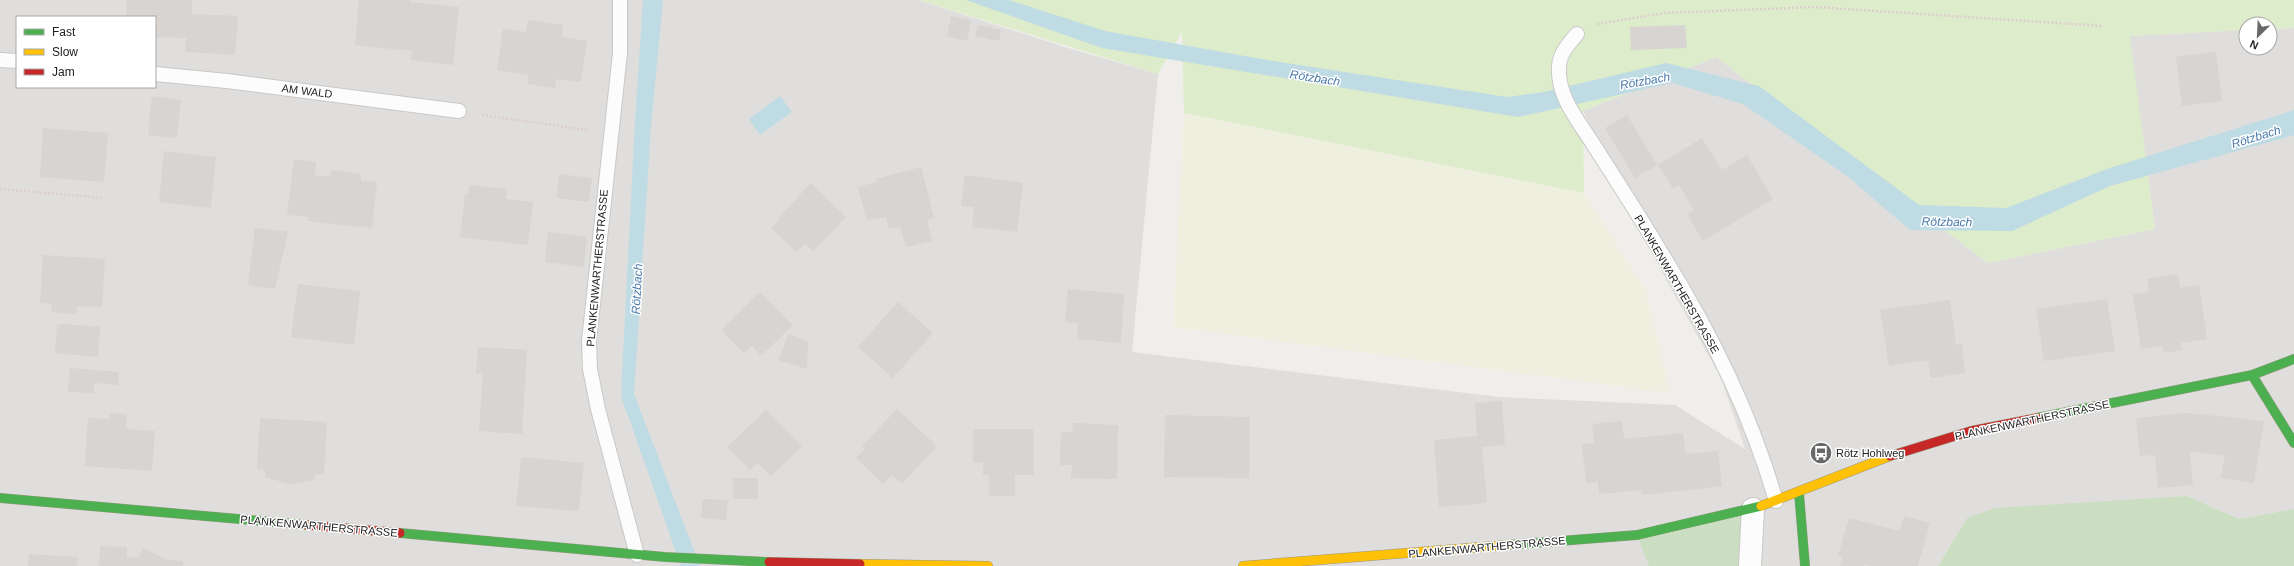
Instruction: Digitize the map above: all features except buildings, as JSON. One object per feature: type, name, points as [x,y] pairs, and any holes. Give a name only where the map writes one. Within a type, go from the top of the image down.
[{"type":"main road","name":"PLANKENWARTHERSTRASSE","points":[[1243,566],[1315,563],[1637,535],[1752,509],[1799,493],[1899,452],[1970,431],[2252,375],[2294,359]]},
{"type":"main road","points":[[2252,375],[2294,443]]},
{"type":"main road","points":[[1799,493],[1805,566]]},
{"type":"main road","name":"PLANKENWARTHERSTRASSE","points":[[0,498],[640,561],[665,557],[724,560],[988,566]]},
{"type":"street","points":[[1750,566],[1752,509]]},
{"type":"lane","name":"PLANKENWARTHERSTRASSE","points":[[620,0],[620,53],[610,133],[589,341],[590,369],[598,409],[640,561]]},
{"type":"lane","name":"PLANKENWARTHERSTRASSE","points":[[1577,34],[1562,51],[1558,65],[1560,84],[1570,106],[1664,256],[1729,375],[1762,455],[1776,501]]},
{"type":"lane","points":[[0,60],[16,61]]},
{"type":"lane","name":"AM WALD","points":[[156,74],[226,81],[459,111]]},
{"type":"path","points":[[1577,34],[1598,24],[1664,12],[1815,7],[2103,26]]},
{"type":"path","points":[[459,111],[610,133]]},
{"type":"path","points":[[0,189],[103,198]]},
{"type":"shaded area","points":[[0,0],[918,0],[1068,48],[1158,74],[1132,352],[1499,397],[1675,405],[1745,449],[1721,378],[1669,285],[1583,111],[1716,57],[1988,263],[2155,229],[2129,36],[2238,30],[2238,56],[2278,56],[2278,29],[2294,28],[2294,509],[2239,519],[2187,496],[1967,518],[1938,566],[0,566]]},
{"type":"green space","points":[[919,0],[2294,0],[2294,28],[2278,29],[2278,16],[2238,16],[2238,30],[2130,36],[2155,229],[1988,263],[1716,57],[1583,111],[1584,193],[1184,113],[1182,31],[1158,74]]},
{"type":"green space","points":[[1184,113],[1584,193],[1645,289],[1670,393],[1173,327]]},
{"type":"green space","points":[[2187,496],[2239,519],[2294,509],[2294,566],[1938,566],[1967,518],[1995,508]]},
{"type":"green space","points":[[1753,509],[1750,566],[1649,566],[1637,535]]},
{"type":"water","name":"Rötzbach","points":[[643,0],[663,0],[651,126],[634,394],[700,566],[681,566],[621,396],[635,121]]},
{"type":"water","name":"Rötzbach","points":[[966,0],[1009,0],[1105,31],[1267,60],[1507,97],[1544,92],[1666,63],[1759,86],[1919,205],[2006,208],[2107,169],[2294,110],[2294,135],[2110,186],[2012,231],[1910,230],[1847,176],[1743,104],[1672,83],[1518,117],[1102,48]]},
{"type":"water","points":[[780,96],[792,112],[760,135],[749,119]]},
{"type":"traffic: fast","points":[[2037,418],[2252,375],[2294,359]]},
{"type":"traffic: fast","points":[[2252,375],[2294,443]]},
{"type":"traffic: fast","points":[[1799,493],[1805,566]]},
{"type":"traffic: fast","points":[[0,498],[307,525]]},
{"type":"traffic: fast","points":[[1508,545],[1637,535],[1761,506]]},
{"type":"traffic: fast","points":[[400,533],[665,557],[769,562]]},
{"type":"traffic: slow","points":[[1761,506],[1890,456]]},
{"type":"traffic: slow","points":[[1243,566],[1508,545]]},
{"type":"traffic: slow","points":[[860,564],[988,566]]},
{"type":"traffic: jam","points":[[1890,456],[1971,431],[2037,418]]},
{"type":"traffic: jam","points":[[307,525],[400,533]]},
{"type":"traffic: jam","points":[[769,562],[860,564]]},
{"type":"place","name":"Rötz Hohlweg","points":[[1821,453]]}]
